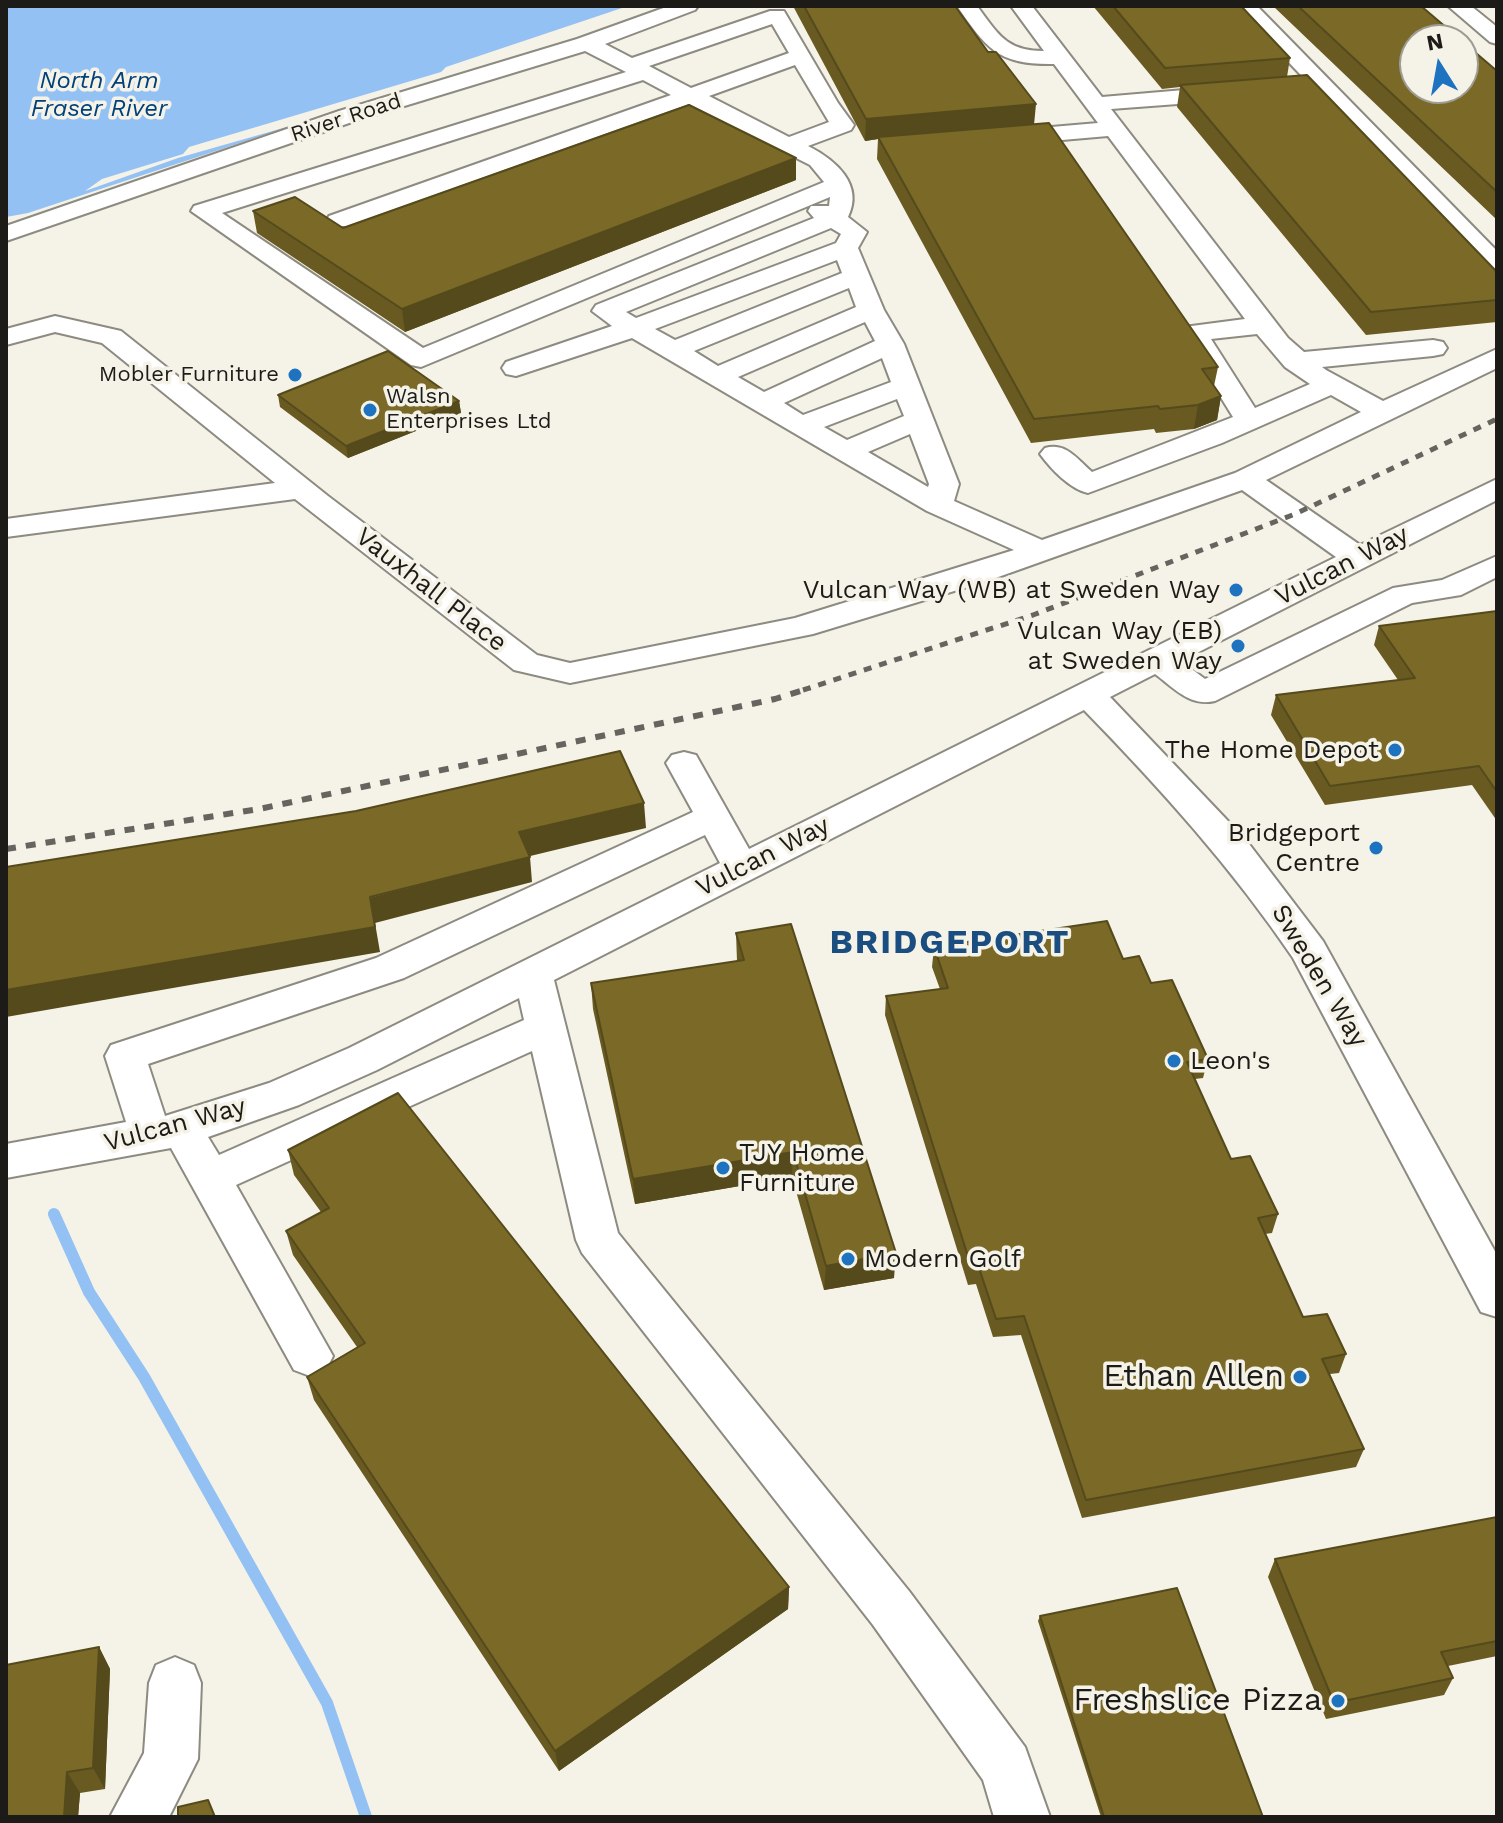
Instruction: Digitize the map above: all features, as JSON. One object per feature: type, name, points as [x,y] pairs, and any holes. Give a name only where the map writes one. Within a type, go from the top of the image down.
[{"type":"street","name":"River Road","points":[[6,234],[347,116],[586,43],[688,6]]},
{"type":"street","points":[[967,6],[999,50],[1011,56],[1059,57]]},
{"type":"street","points":[[1021,6],[1264,325],[1295,361],[1331,385],[1382,412]]},
{"type":"street","points":[[1245,6],[1497,266]]},
{"type":"street","points":[[1458,6],[1497,38]]},
{"type":"street","points":[[818,160],[849,149],[843,125],[828,105],[777,15],[646,72],[203,211],[421,359],[839,184]]},
{"type":"street","points":[[761,44],[791,35]]},
{"type":"street","points":[[586,43],[818,160],[839,184],[843,202],[835,218],[605,311]]},
{"type":"street","points":[[338,221],[801,56]]},
{"type":"street","points":[[646,72],[688,69]]},
{"type":"street","points":[[787,88],[814,79]]},
{"type":"street","points":[[1291,87],[1321,85]]},
{"type":"street","points":[[1095,104],[1246,91]]},
{"type":"street","points":[[721,110],[748,101]]},
{"type":"street","points":[[758,129],[828,105]]},
{"type":"street","points":[[788,145],[843,125]]},
{"type":"street","points":[[978,140],[1113,129]]},
{"type":"street","points":[[516,368],[631,329],[845,248],[855,232],[835,218],[799,201]]},
{"type":"street","points":[[845,248],[871,310],[890,344],[944,484],[938,505]]},
{"type":"street","points":[[687,249],[716,264]]},
{"type":"street","points":[[674,350],[857,276]]},
{"type":"street","points":[[578,294],[631,329],[674,350],[715,377],[938,505],[1041,551],[1245,479],[1497,357]]},
{"type":"street","points":[[715,377],[871,310]]},
{"type":"street","name":"Vauxhall Place","points":[[6,337],[55,324],[111,337],[526,663],[570,673],[801,627],[964,578],[1041,551]]},
{"type":"street","points":[[1249,420],[1194,333],[1264,325]]},
{"type":"street","points":[[762,403],[890,344]]},
{"type":"street","points":[[1295,361],[1433,348]]},
{"type":"street","points":[[1055,454],[1088,484],[1212,437],[1331,385]]},
{"type":"street","points":[[802,425],[906,386]]},
{"type":"street","points":[[845,451],[920,420]]},
{"type":"street","points":[[1245,479],[1404,595]]},
{"type":"street","name":"Vulcan Way","points":[[6,1161],[168,1132],[284,1094],[363,1059],[1497,488]]},
{"type":"street","points":[[6,528],[301,489]]},
{"type":"street","points":[[1156,659],[1203,693],[1404,595],[1450,588],[1497,565]]},
{"type":"street","name":"Sweden Way","points":[[1087,693],[1225,840],[1288,919],[1309,951],[1497,1298]]},
{"type":"street","points":[[684,763],[741,868]]},
{"type":"street","points":[[310,1356],[209,1178],[139,1105],[125,1056],[390,968],[713,817]]},
{"type":"street","points":[[533,973],[598,1240],[918,1644],[1006,1766],[1022,1817]]},
{"type":"street","points":[[209,1178],[548,1026]]},
{"type":"street","points":[[138,1817],[171,1759],[175,1683]]},
{"type":"water","name":"North Arm Fraser River","points":[[6,6],[655,6],[28,213],[6,217]]},
{"type":"pier","points":[[628,6],[659,6],[632,18],[385,99],[178,158],[85,191],[102,179],[183,154],[189,147],[441,72],[446,67]]},
{"type":"building","points":[[804,6],[955,6],[988,52],[996,52],[1036,104],[866,119]]},
{"type":"building","points":[[1113,6],[1241,6],[1290,58],[1165,68]]},
{"type":"building","points":[[1298,6],[1421,6],[1442,24],[1399,24],[1399,100]]},
{"type":"building","points":[[1479,56],[1497,71],[1497,192],[1403,104],[1479,104]]},
{"type":"building","points":[[1307,75],[1497,272],[1497,300],[1371,312],[1180,85]]},
{"type":"building","points":[[689,105],[796,158],[402,309],[253,211],[295,197],[343,228]]},
{"type":"building","points":[[1049,123],[1218,367],[1202,369],[1221,396],[1198,405],[1160,409],[1158,406],[1034,419],[878,137]]},
{"type":"building","name":"Walsn Enterprises Ltd","points":[[388,351],[459,401],[346,446],[278,395]]},
{"type":"building","name":"The Home Depot","points":[[1497,611],[1497,792],[1479,766],[1330,786],[1276,695],[1415,678],[1379,626]]},
{"type":"building","points":[[620,751],[644,803],[519,832],[530,857],[370,897],[375,927],[6,990],[6,867],[356,811]]},
{"type":"building","points":[[1107,921],[1123,959],[1139,956],[1151,983],[1172,980],[1208,1059],[1187,1062],[1231,1159],[1250,1156],[1278,1214],[1258,1218],[1303,1317],[1327,1314],[1346,1354],[1322,1359],[1364,1449],[1086,1500],[1024,1316],[996,1319],[978,1265],[971,1266],[886,996],[948,988],[934,947]]},
{"type":"building","points":[[791,924],[896,1253],[826,1266],[793,1152],[633,1179],[591,983],[744,960],[736,933]]},
{"type":"building","points":[[398,1093],[789,1587],[555,1751],[307,1377],[365,1343],[286,1231],[329,1208],[288,1150]]},
{"type":"building","points":[[1497,1517],[1497,1641],[1441,1652],[1453,1678],[1334,1703],[1275,1559]]},
{"type":"building","points":[[1177,1588],[1263,1817],[1104,1817],[1040,1616]]},
{"type":"building","points":[[99,1647],[93,1768],[67,1772],[64,1817],[6,1817],[6,1665]]},
{"type":"building","points":[[208,1800],[215,1817],[178,1817],[178,1807]]},
{"type":"waterway","points":[[54,1214],[89,1292],[144,1377],[327,1703],[366,1817]]},
{"type":"railway","points":[[803,690],[1033,615],[1295,514],[1497,419]]},
{"type":"railway","points":[[6,849],[259,809],[775,699],[810,688]]},
{"type":"place","name":"Mobler Furniture","points":[[295,375]]},
{"type":"place","name":"Walsn Enterprises Ltd","points":[[370,410]]},
{"type":"place","name":"Vulcan Way (WB) at Sweden Way","points":[[1236,590]]},
{"type":"place","name":"Vulcan Way (EB) at Sweden Way","points":[[1238,646]]},
{"type":"place","name":"The Home Depot","points":[[1395,750]]},
{"type":"place","name":"Bridgeport Centre","points":[[1376,848]]},
{"type":"place","name":"Leon's","points":[[1174,1061]]},
{"type":"place","name":"TJY Home Furniture","points":[[723,1168]]},
{"type":"place","name":"Modern Golf","points":[[848,1259]]},
{"type":"place","name":"Ethan Allen","points":[[1300,1377]]},
{"type":"place","name":"Freshslice Pizza","points":[[1338,1701]]},
{"type":"district","name":"BRIDGEPORT","points":[[950,943]]}]
